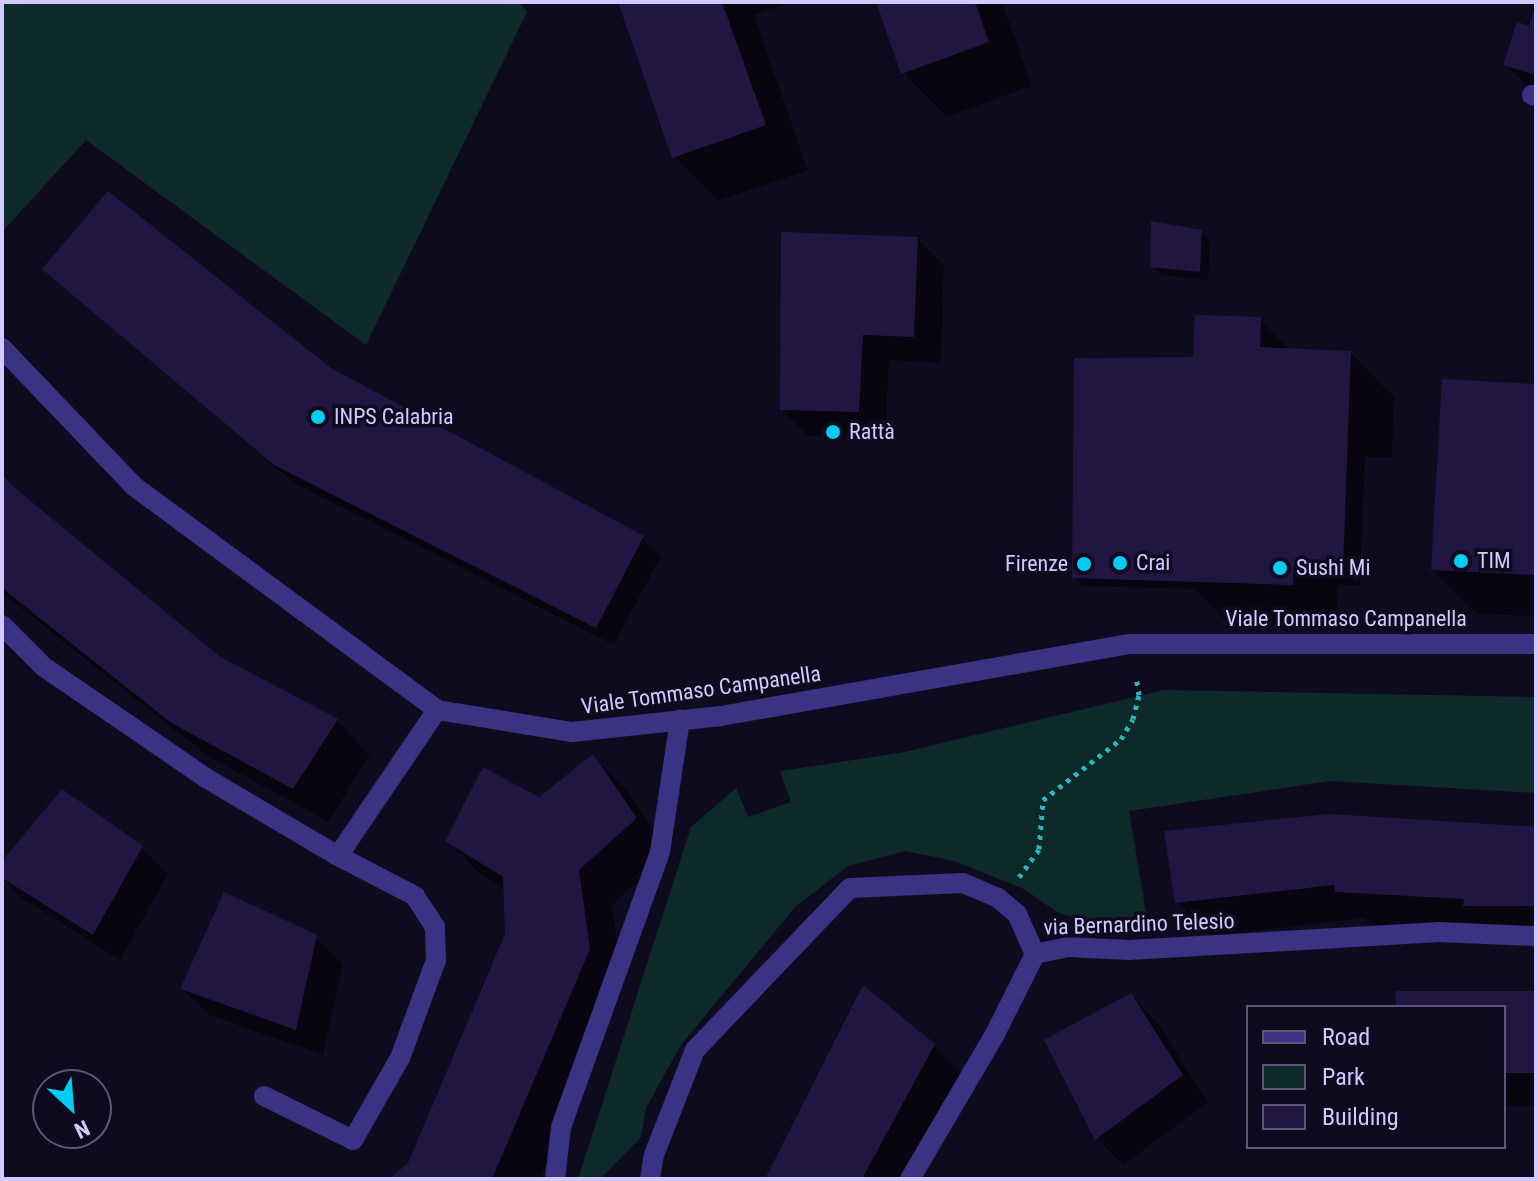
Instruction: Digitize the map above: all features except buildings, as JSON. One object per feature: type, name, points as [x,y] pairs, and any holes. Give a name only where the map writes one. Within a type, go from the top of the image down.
[{"type":"street","name":"Viale Tommaso Campanella","points":[[2,348],[135,487],[437,710],[572,732],[680,720],[1130,644],[1536,644]]},
{"type":"street","points":[[2,625],[44,667],[206,778],[338,856],[415,896],[435,927],[436,960],[400,1058],[353,1140],[264,1096]]},
{"type":"street","points":[[338,856],[437,710]]},
{"type":"street","points":[[555,1179],[561,1127],[660,852],[680,720]]},
{"type":"street","name":"via Bernardino Telesio","points":[[650,1179],[654,1155],[695,1050],[850,888],[963,883],[998,898],[1017,914],[1035,954],[1067,947],[1129,950],[1439,932],[1536,936]]},
{"type":"street","points":[[910,1179],[995,1034],[1035,954]]},
{"type":"path","points":[[998,898],[1027,868],[1039,849],[1043,800],[1121,739],[1133,719],[1139,695],[1130,644]]},
{"type":"green space","points":[[2,2],[520,2],[527,12],[366,345],[86,140],[2,232]]},
{"type":"green space","points":[[1164,690],[1536,697],[1536,793],[1330,781],[1129,811],[1147,919],[1122,928],[1095,925],[1057,912],[1022,888],[954,861],[906,851],[848,866],[795,907],[681,1045],[646,1108],[641,1137],[600,1179],[578,1179],[691,827],[736,788],[748,817],[791,802],[780,771],[900,753]]},
{"type":"place","name":"INPS Calabria","points":[[318,417]]},
{"type":"place","name":"Rattà","points":[[833,432]]},
{"type":"place","name":"TIM","points":[[1461,561]]},
{"type":"place","name":"Crai","points":[[1120,563]]},
{"type":"place","name":"Firenze","points":[[1084,564]]},
{"type":"place","name":"Sushi Mi","points":[[1280,568]]}]
